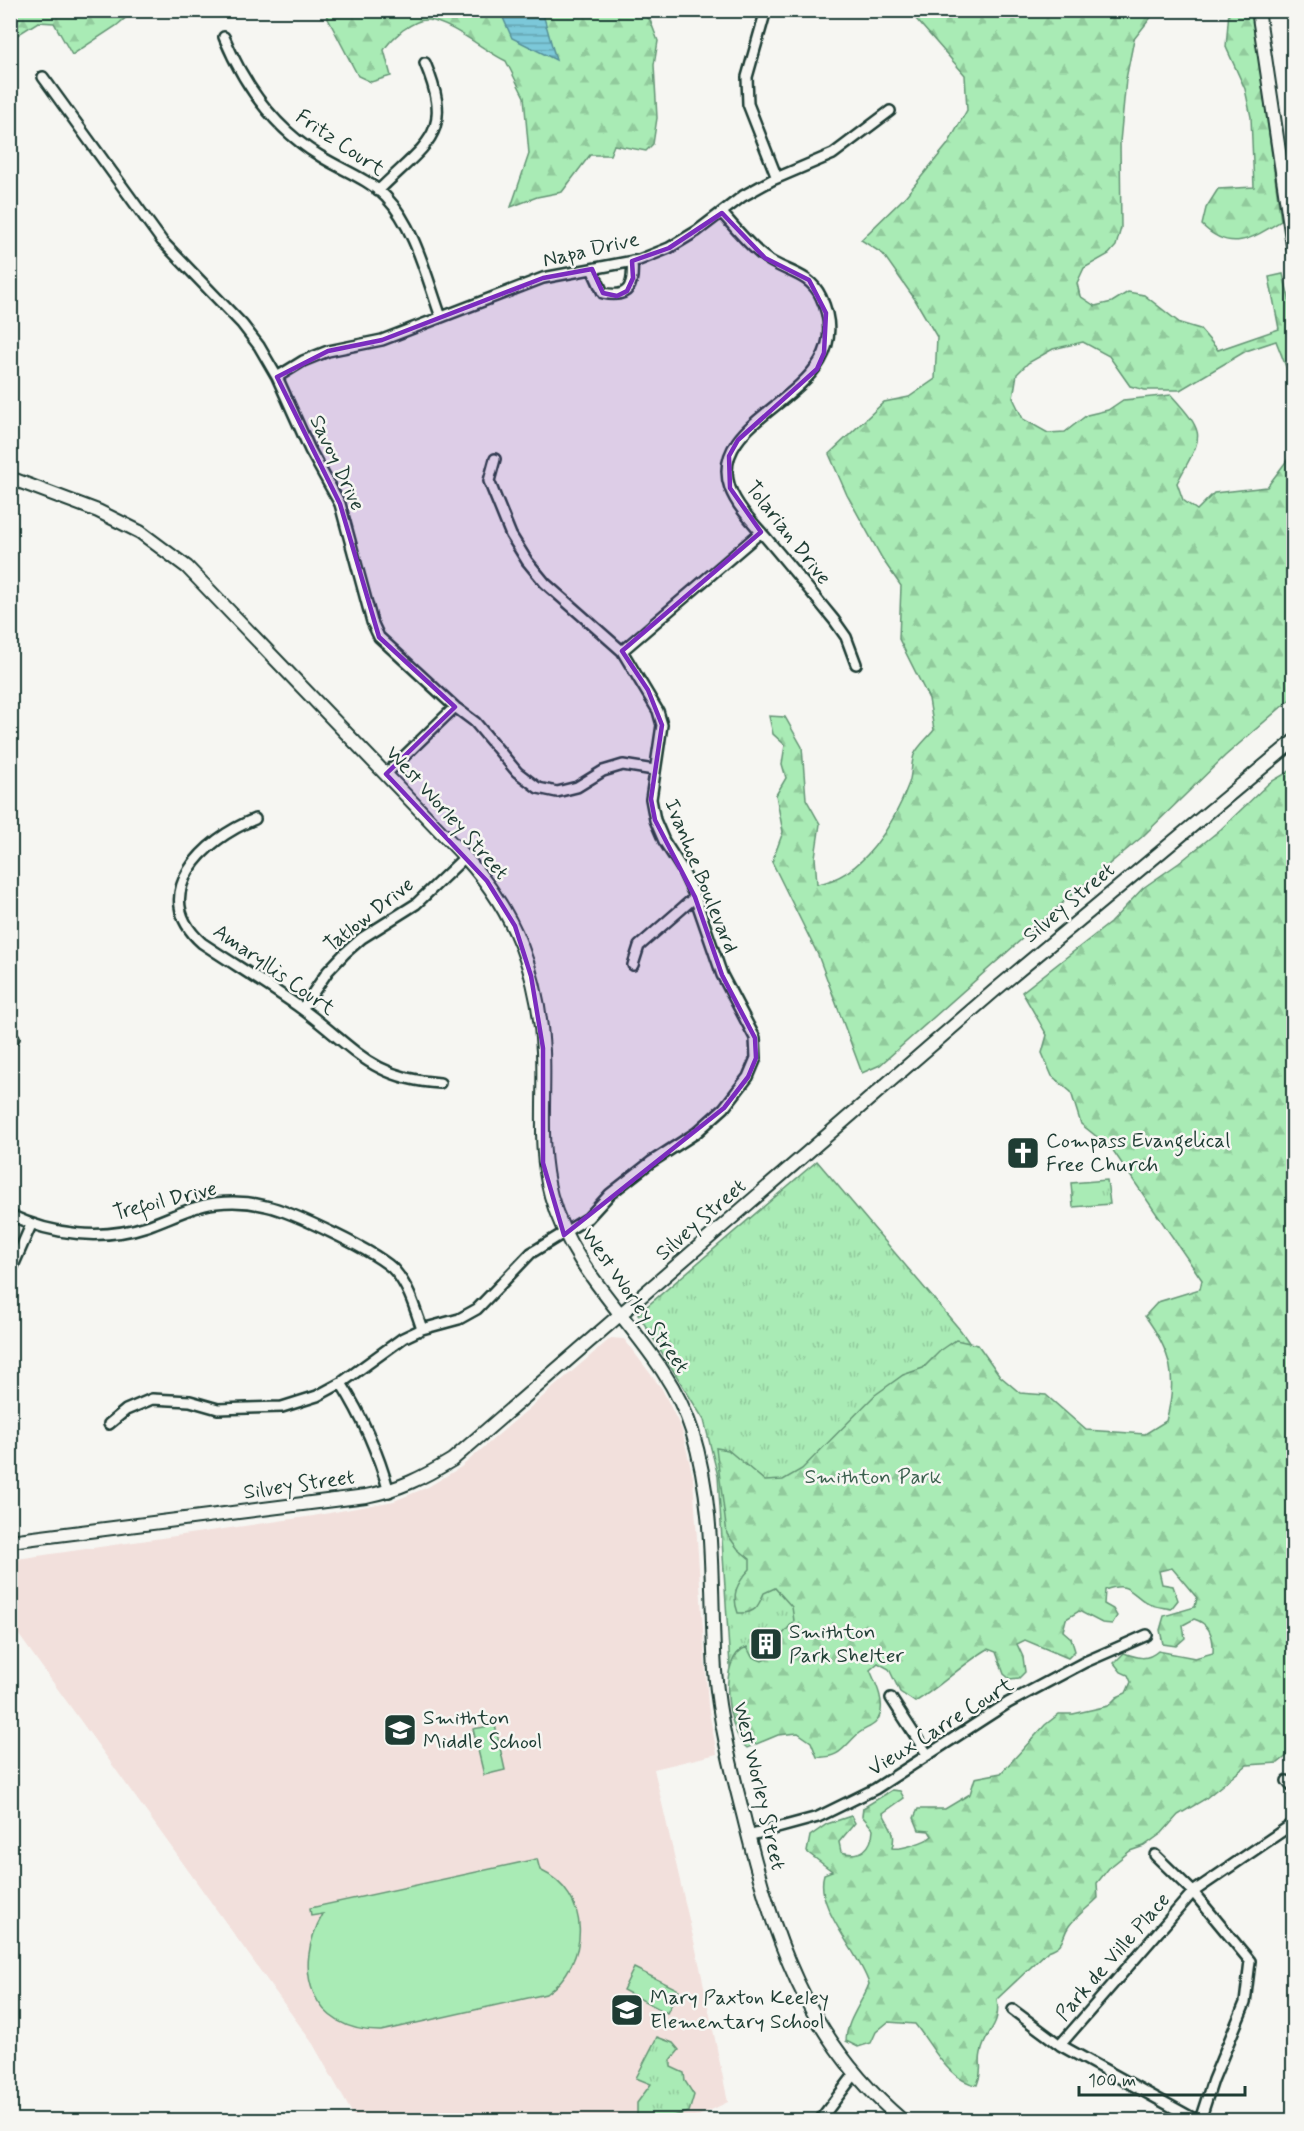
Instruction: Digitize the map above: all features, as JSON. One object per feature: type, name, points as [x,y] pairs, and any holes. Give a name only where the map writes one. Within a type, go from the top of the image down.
[{"type":"street","points":[[766,10],[747,77],[748,104],[777,178]]},
{"type":"street","points":[[1258,10],[1293,252]]},
{"type":"street","name":"Fritz Court","points":[[224,37],[244,78],[280,124],[318,155],[378,190],[395,209],[405,226],[441,317]]},
{"type":"street","points":[[378,190],[429,141],[436,129],[439,110],[437,91],[425,63]]},
{"type":"street","name":"Savoy Drive","points":[[44,77],[134,205],[162,241],[242,324],[277,377],[310,450],[340,504],[372,622],[379,637],[455,707],[475,722],[517,772],[538,788],[558,792],[577,787],[603,771],[622,765],[654,770]]},
{"type":"street","name":"Napa Drive","points":[[277,377],[303,361],[328,351],[382,340],[543,278],[632,261],[669,248],[722,213],[743,196],[777,178],[833,154],[890,111]]},
{"type":"street","name":"Tolarian Drive","points":[[722,213],[765,258],[809,280],[820,296],[826,313],[828,330],[824,353],[817,369],[738,440],[729,456],[727,470],[730,488],[737,502],[846,636],[856,664]]},
{"type":"street","points":[[592,269],[603,293],[617,296],[627,291],[633,278],[632,261]]},
{"type":"street","name":"Ivanhoe Boulevard","points":[[110,1424],[126,1410],[152,1399],[170,1398],[229,1410],[282,1407],[317,1396],[341,1383],[383,1351],[422,1329],[459,1319],[477,1309],[491,1298],[523,1260],[588,1218],[618,1188],[651,1162],[696,1133],[724,1108],[748,1077],[756,1058],[755,1038],[718,966],[695,897],[655,820],[651,799],[662,725],[658,711],[622,651],[561,598],[527,561],[511,535],[489,481],[495,459]]},
{"type":"street","name":"West Worley Street","points":[[10,478],[98,511],[129,526],[187,567],[487,880],[515,926],[531,976],[543,1048],[543,1162],[564,1235],[620,1316],[673,1386],[691,1429],[702,1471],[715,1674],[725,1741],[763,1894],[782,1949],[825,2036],[854,2075],[902,2121]]},
{"type":"street","points":[[622,651],[761,532]]},
{"type":"street","points":[[386,774],[455,707]]},
{"type":"street","name":"Silvey Street","points":[[10,1541],[389,1492],[424,1477],[452,1460],[994,991],[1293,741]]},
{"type":"street","name":"Amaryllis Court","points":[[255,819],[235,826],[191,867],[181,882],[178,899],[180,915],[188,930],[202,943],[302,1009],[356,1055],[379,1069],[417,1082],[440,1083]]},
{"type":"street","name":"Tatlow Drive","points":[[302,1009],[328,971],[345,952],[362,938],[416,904],[465,856]]},
{"type":"street","points":[[633,965],[639,946],[695,897]]},
{"type":"street","name":"Trefoil Drive","points":[[10,1215],[31,1225],[67,1233],[114,1234],[146,1227],[194,1208],[216,1203],[267,1206],[378,1257],[394,1270],[406,1288],[422,1329]]},
{"type":"street","points":[[10,1274],[31,1225]]},
{"type":"street","points":[[341,1383],[363,1418],[380,1459],[389,1492]]},
{"type":"street","name":"Vieux Carre Court","points":[[748,1836],[818,1817],[875,1789],[1008,1703],[1085,1662],[1147,1635]]},
{"type":"street","points":[[891,1698],[927,1754]]},
{"type":"street","points":[[1287,1780],[1293,1789]]},
{"type":"street","name":"Park de Ville Place","points":[[1060,2045],[1193,1892],[1293,1823]]},
{"type":"street","name":"Park de Ville Place","points":[[1155,1855],[1193,1892],[1250,1961],[1245,2003],[1213,2080],[1200,2121]]},
{"type":"street","name":"Park de Ville Place","points":[[1013,2010],[1060,2045],[1196,2121]]},
{"type":"street","points":[[820,2121],[854,2075]]},
{"type":"highlighted area","points":[[722,213],[765,258],[809,280],[826,313],[824,353],[817,369],[738,440],[729,456],[730,488],[761,532],[622,651],[648,690],[662,725],[651,799],[655,820],[695,897],[722,975],[755,1038],[756,1058],[748,1077],[724,1108],[564,1235],[543,1163],[543,1048],[531,976],[515,926],[487,881],[386,774],[455,707],[379,637],[340,504],[277,377],[328,351],[382,340],[543,278],[592,269],[603,293],[617,296],[627,291],[633,278],[632,261],[669,248]]},
{"type":"shaded area","name":"Smithton Middle School","points":[[611,1338],[624,1339],[662,1389],[682,1430],[693,1477],[708,1706],[717,1754],[654,1769],[700,1967],[728,2102],[690,2120],[356,2120],[313,2044],[11,1624],[10,1560],[313,1516],[394,1501],[428,1487],[461,1467]]},
{"type":"green space","points":[[10,11],[134,11],[116,26],[72,55],[54,23],[38,22],[11,39]]},
{"type":"green space","points":[[324,11],[640,11],[650,20],[658,41],[654,65],[657,118],[653,144],[646,151],[614,145],[610,155],[590,155],[562,192],[537,197],[511,207],[529,154],[524,97],[506,61],[447,26],[421,20],[403,30],[384,50],[391,76],[371,82],[358,76]]},
{"type":"green space","points":[[909,11],[1156,11],[1134,39],[1126,79],[1120,142],[1121,228],[1116,246],[1109,254],[1084,268],[1077,283],[1080,296],[1095,306],[1112,302],[1128,292],[1144,295],[1180,323],[1200,329],[1218,350],[1279,329],[1269,277],[1283,274],[1293,314],[1293,374],[1288,372],[1276,341],[1246,351],[1180,390],[1145,390],[1130,386],[1109,356],[1083,342],[1053,349],[1028,363],[1017,374],[1013,398],[1023,419],[1048,433],[1065,432],[1087,415],[1108,410],[1123,400],[1171,395],[1191,420],[1198,437],[1192,455],[1177,483],[1183,500],[1197,510],[1214,493],[1267,487],[1291,455],[1288,414],[1293,392],[1294,696],[1225,756],[1142,837],[1068,898],[880,1065],[862,1073],[818,955],[772,862],[783,832],[776,795],[786,778],[782,764],[785,745],[773,734],[769,716],[785,717],[802,747],[806,799],[820,824],[815,857],[817,884],[834,879],[849,871],[875,846],[903,799],[909,783],[914,755],[934,730],[929,699],[899,639],[901,586],[883,560],[847,495],[829,454],[884,402],[909,397],[935,379],[937,337],[914,298],[883,254],[861,240],[904,198],[948,144],[967,110],[965,75]]},
{"type":"green space","points":[[1229,11],[1252,11],[1281,221],[1251,238],[1232,241],[1212,234],[1202,225],[1206,208],[1218,189],[1254,187],[1251,117],[1245,89],[1226,47]]},
{"type":"green space","points":[[1293,769],[1293,1756],[1288,1755],[1278,1763],[1247,1765],[1205,1799],[1178,1815],[1162,1833],[1144,1846],[1130,1851],[1109,1868],[1097,1883],[1098,1898],[1072,1922],[1061,1943],[1048,1951],[997,1999],[997,2016],[981,2053],[977,2085],[957,2077],[934,2051],[915,2024],[888,2022],[876,2032],[871,2043],[858,2047],[846,2041],[851,2019],[869,1984],[825,1901],[824,1874],[832,1871],[807,1852],[810,1836],[827,1824],[851,1816],[855,1823],[839,1842],[841,1852],[860,1853],[868,1847],[873,1829],[862,1816],[863,1808],[892,1790],[900,1791],[904,1798],[883,1813],[892,1829],[892,1848],[907,1847],[929,1838],[932,1836],[929,1831],[919,1830],[914,1818],[918,1809],[945,1809],[970,1794],[975,1778],[1001,1773],[1045,1725],[1059,1714],[1073,1714],[1108,1706],[1117,1697],[1126,1693],[1131,1682],[1128,1675],[1121,1672],[1114,1663],[1124,1653],[1142,1658],[1158,1651],[1195,1658],[1213,1653],[1213,1642],[1208,1628],[1194,1619],[1183,1625],[1185,1638],[1176,1646],[1163,1644],[1160,1630],[1164,1616],[1195,1607],[1197,1598],[1172,1568],[1159,1571],[1162,1584],[1173,1586],[1178,1600],[1171,1609],[1149,1604],[1124,1587],[1105,1590],[1104,1604],[1113,1609],[1117,1616],[1112,1624],[1102,1623],[1079,1611],[1066,1619],[1063,1631],[1071,1638],[1075,1651],[1068,1658],[1025,1640],[1017,1644],[1023,1657],[1025,1672],[1019,1678],[1010,1679],[1004,1674],[996,1652],[988,1649],[915,1702],[900,1692],[889,1669],[878,1663],[870,1670],[880,1698],[879,1719],[836,1754],[817,1757],[811,1742],[798,1733],[778,1735],[747,1748],[734,1727],[730,1712],[728,1679],[731,1665],[737,1654],[747,1647],[752,1657],[762,1661],[773,1655],[777,1641],[794,1621],[792,1607],[775,1588],[764,1593],[758,1606],[752,1611],[738,1613],[735,1600],[736,1589],[750,1569],[750,1559],[738,1549],[727,1534],[716,1448],[728,1450],[765,1481],[783,1480],[802,1469],[875,1395],[903,1375],[923,1368],[940,1351],[956,1340],[978,1345],[1000,1376],[1020,1393],[1046,1395],[1086,1430],[1145,1434],[1166,1421],[1170,1406],[1170,1366],[1161,1341],[1145,1316],[1158,1302],[1200,1289],[1202,1280],[1112,1149],[1081,1124],[1071,1092],[1052,1076],[1042,1053],[1047,1035],[1022,992],[1110,923],[1143,888],[1221,829],[1269,783]]},
{"type":"green space","name":"Smithton Park","points":[[817,1161],[961,1331],[1102,1536],[731,1682],[718,1476],[704,1420],[638,1314]]},
{"type":"green space","points":[[1107,1180],[1110,1204],[1073,1207],[1071,1183]]},
{"type":"green space","points":[[495,1725],[505,1770],[484,1775],[473,1729]]},
{"type":"green space","points":[[537,1859],[540,1870],[557,1881],[569,1895],[577,1912],[579,1929],[578,1947],[571,1965],[561,1981],[546,1994],[381,2031],[357,2029],[338,2021],[323,2009],[314,1994],[309,1975],[309,1956],[313,1935],[323,1914],[311,1916],[310,1908]]},
{"type":"green space","points":[[634,1968],[679,1990],[667,2013],[623,1990]]},
{"type":"green space","points":[[657,2037],[673,2043],[679,2050],[671,2060],[671,2067],[684,2073],[685,2081],[694,2095],[689,2112],[670,2117],[669,2120],[637,2120],[637,2103],[651,2084],[636,2078]]},
{"type":"water","points":[[500,11],[545,11],[543,14],[556,60],[512,38]]},
{"type":"place","name":"Compass Evangelical Free Church","points":[[1023,1153]]},
{"type":"place","name":"Smithton Park Shelter","points":[[766,1644]]},
{"type":"place","name":"Smithton Middle School","points":[[400,1730]]},
{"type":"place","name":"Mary Paxton Keeley Elementary School","points":[[627,2010]]}]
